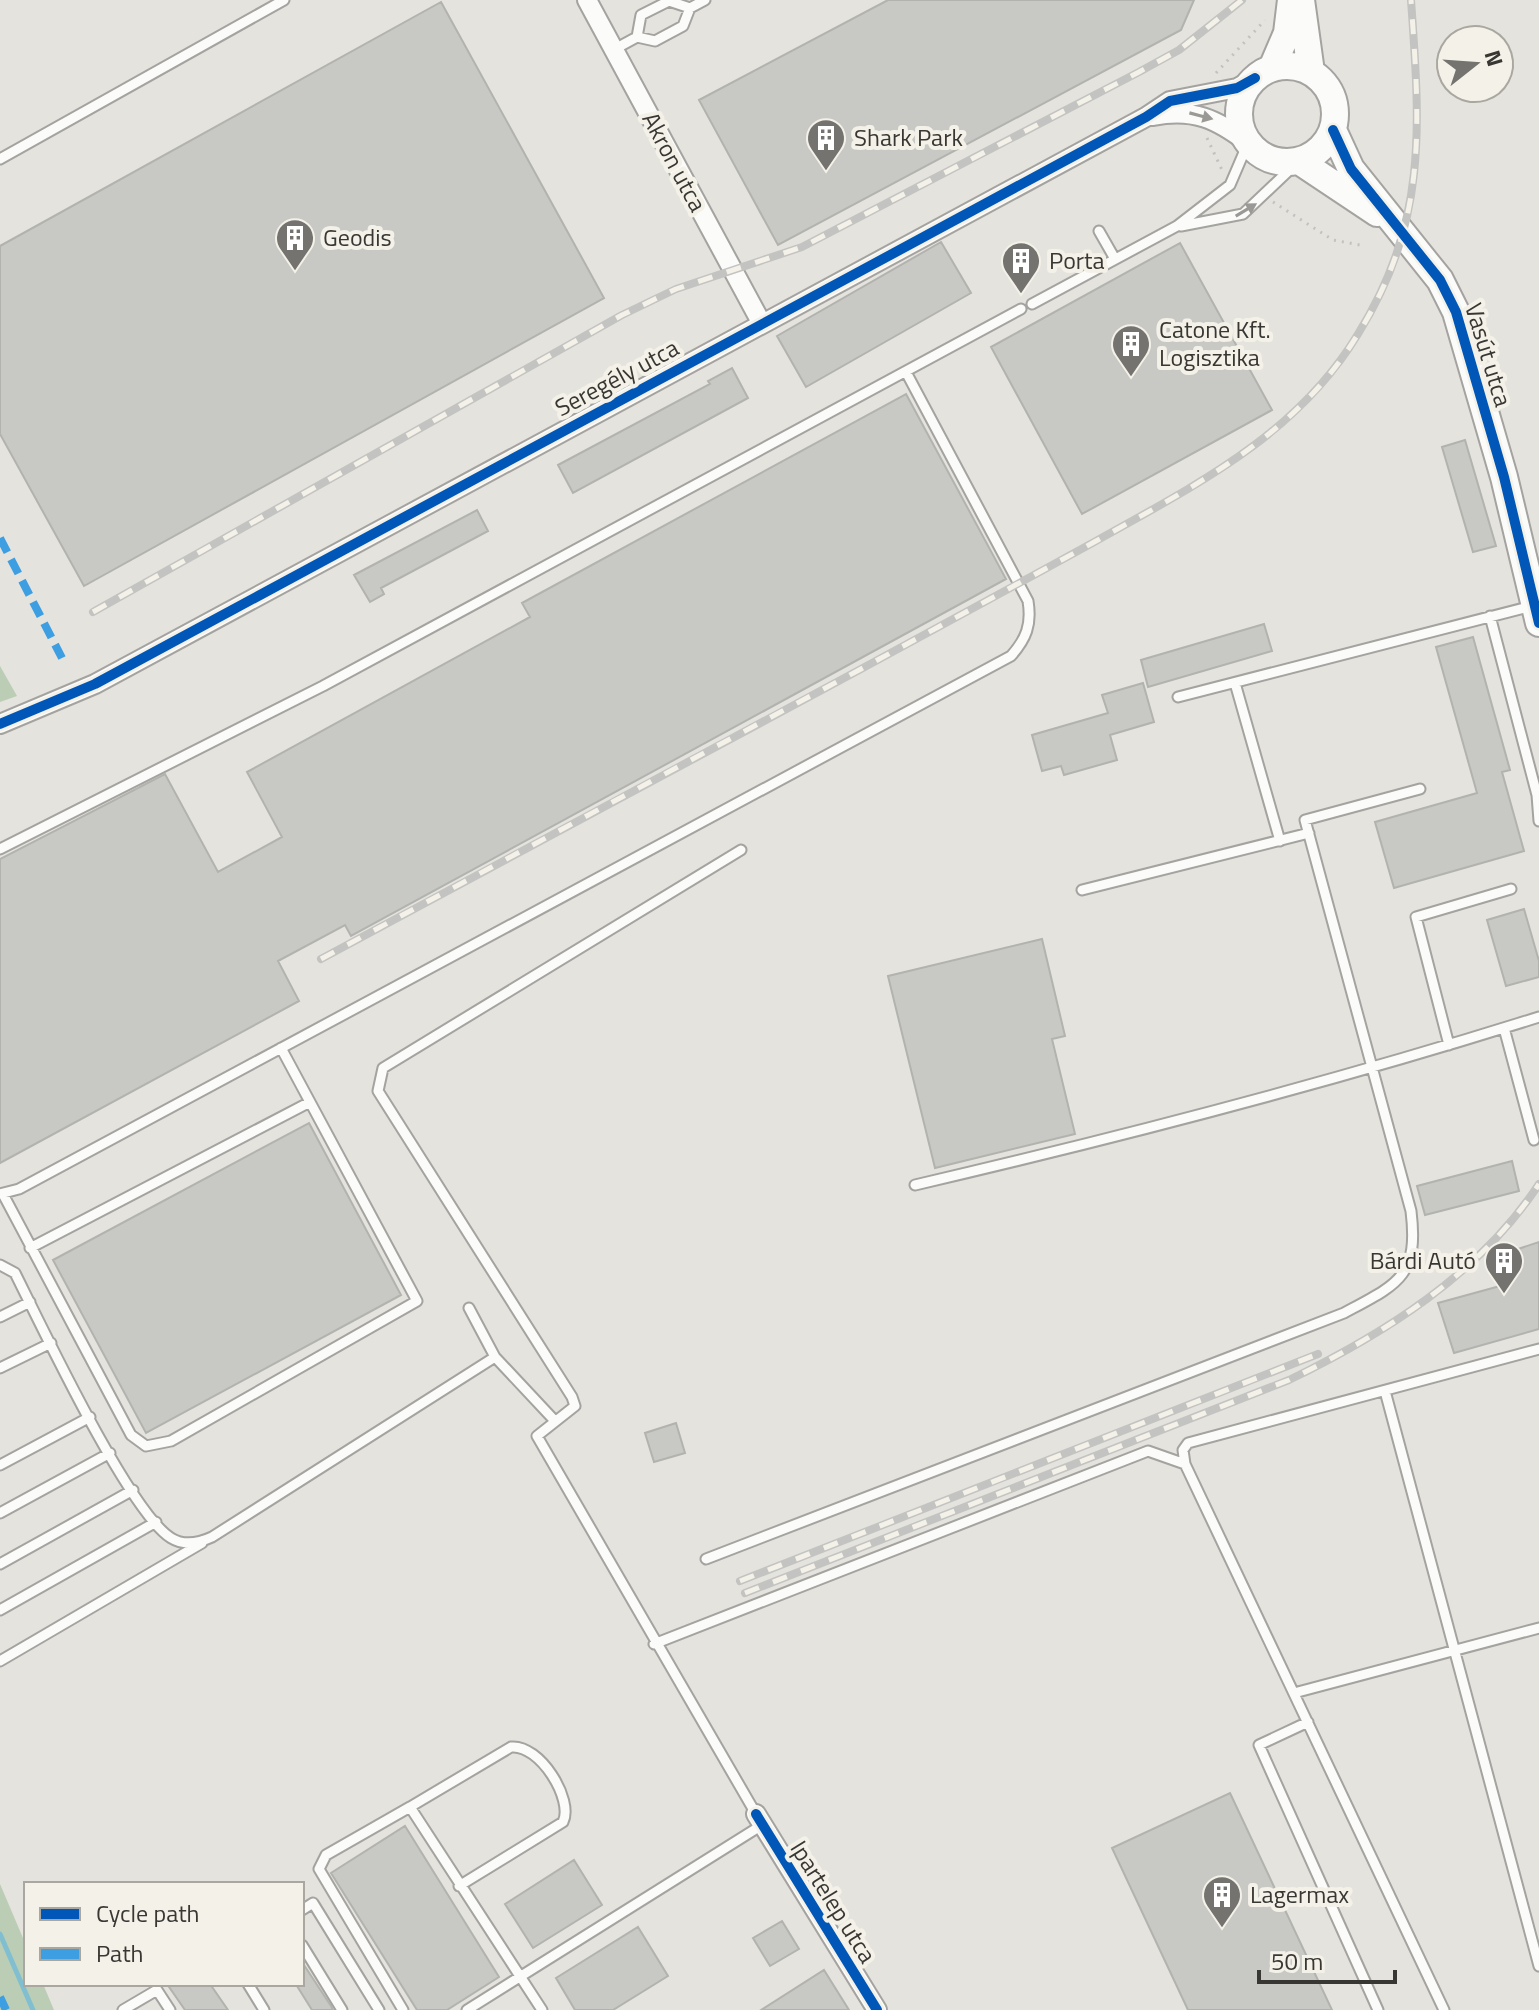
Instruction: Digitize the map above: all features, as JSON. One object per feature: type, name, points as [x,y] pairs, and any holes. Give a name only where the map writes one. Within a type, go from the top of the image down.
[{"type":"street","name":"Akron utca","points":[[587,0],[762,324]]},
{"type":"street","points":[[1248,143],[1239,111],[1243,93],[1263,73],[1287,33],[1291,0]]},
{"type":"street","name":"Vasút utca","points":[[1301,0],[1311,72],[1332,97],[1333,130],[1351,169],[1440,280],[1456,312],[1504,477],[1537,614]]},
{"type":"street","points":[[1263,73],[1292,66],[1311,72]]},
{"type":"street","name":"Seregély utca","points":[[0,724],[95,684],[1146,117],[1170,101],[1237,88],[1263,73]]},
{"type":"street","name":"Seregély utca","points":[[1146,117],[1169,113],[1206,116],[1248,143]]},
{"type":"street","points":[[1299,161],[1316,153],[1333,130]]},
{"type":"street","name":"Vasút utca","points":[[1248,143],[1266,158],[1299,161],[1388,218]]},
{"type":"street","name":"Ipartelep utca","points":[[759,1820],[877,2010]]},
{"type":"lane","points":[[0,159],[284,0]]},
{"type":"lane","points":[[613,50],[637,37],[655,41],[683,26],[690,8],[705,0]]},
{"type":"lane","points":[[637,37],[641,15],[669,1],[690,8]]},
{"type":"lane","points":[[1032,304],[1177,226],[1224,192],[1248,143]]},
{"type":"lane","points":[[1177,226],[1232,218],[1249,211],[1299,161]]},
{"type":"lane","points":[[1099,231],[1115,259]]},
{"type":"lane","points":[[0,849],[323,686],[1021,309]]},
{"type":"lane","points":[[281,1048],[417,1301],[171,1441],[146,1446],[131,1435],[1,1194],[993,669],[1016,650],[1029,629],[1028,601],[906,372]]},
{"type":"lane","points":[[1178,697],[1490,616],[1537,614]]},
{"type":"lane","points":[[1490,616],[1537,795],[1539,821]]},
{"type":"lane","points":[[1235,683],[1280,841]]},
{"type":"lane","points":[[706,1559],[1344,1313],[1397,1281],[1410,1262],[1415,1242],[1411,1211],[1375,1069],[1305,820],[1420,789]]},
{"type":"lane","points":[[1082,890],[1309,833]]},
{"type":"lane","points":[[467,2010],[759,1820],[654,1644],[537,1436],[575,1406],[572,1397],[378,1091],[383,1068],[741,850]]},
{"type":"lane","points":[[1449,1045],[1416,917],[1511,889]]},
{"type":"lane","points":[[915,1185],[1110,1139],[1375,1069],[1539,1017]]},
{"type":"lane","points":[[1504,1028],[1534,1140]]},
{"type":"lane","points":[[30,1248],[310,1102]]},
{"type":"lane","points":[[0,1265],[15,1273],[110,1453],[156,1522],[172,1539],[182,1542],[212,1537]]},
{"type":"lane","points":[[0,1317],[30,1302]]},
{"type":"lane","points":[[469,1308],[495,1357],[555,1421]]},
{"type":"lane","points":[[0,1368],[51,1343]]},
{"type":"lane","points":[[1444,2010],[1185,1464],[1183,1450],[1188,1443],[1539,1349]]},
{"type":"lane","points":[[0,1661],[212,1537],[495,1357]]},
{"type":"lane","points":[[1385,1391],[1539,1966]]},
{"type":"lane","points":[[0,1465],[90,1417]]},
{"type":"lane","points":[[654,1644],[1148,1451],[1185,1464]]},
{"type":"lane","points":[[0,1513],[110,1453]]},
{"type":"lane","points":[[0,1564],[133,1490]]},
{"type":"lane","points":[[0,1610],[156,1522]]},
{"type":"lane","points":[[1294,1693],[1539,1628]]},
{"type":"lane","points":[[1308,1722],[1259,1745],[1378,2010]]},
{"type":"lane","points":[[403,2010],[319,1869],[326,1855],[511,1747],[527,1748],[540,1759],[565,1800],[563,1822],[459,1886]]},
{"type":"lane","points":[[410,1807],[542,2010]]},
{"type":"lane","points":[[304,1909],[313,1903],[379,2010]]},
{"type":"lane","points":[[304,1948],[342,2010]]},
{"type":"lane","points":[[249,1986],[264,2010]]},
{"type":"lane","points":[[123,2010],[157,1990],[170,2010]]},
{"type":"green space","points":[[0,666],[17,696],[0,702]]},
{"type":"green space","points":[[0,1884],[24,1940],[24,1986],[44,1986],[54,2010],[0,2010]]},
{"type":"building","name":"Shark Park","points":[[888,0],[1194,0],[1181,30],[778,245],[699,100]]},
{"type":"building","name":"Geodis","points":[[441,2],[604,298],[84,586],[0,434],[0,246]]},
{"type":"building","points":[[941,242],[971,293],[806,387],[777,336]]},
{"type":"building","name":"Catone Kft. Logisztika","points":[[1180,243],[1272,410],[1082,514],[991,347]]},
{"type":"building","points":[[732,368],[748,398],[573,493],[558,465],[710,384],[708,381]]},
{"type":"building","points":[[906,394],[1006,579],[351,936],[345,925],[278,961],[299,1001],[0,1163],[0,859],[165,774],[218,872],[282,837],[247,772],[530,617],[522,603]]},
{"type":"building","points":[[1465,440],[1496,546],[1473,552],[1442,447]]},
{"type":"building","points":[[477,510],[488,531],[381,588],[384,594],[370,602],[354,575]]},
{"type":"building","points":[[1264,624],[1272,651],[1148,687],[1141,660]]},
{"type":"building","points":[[1473,637],[1510,770],[1502,772],[1524,851],[1394,888],[1375,822],[1477,793],[1436,647]]},
{"type":"building","points":[[1143,683],[1154,722],[1110,735],[1117,760],[1064,775],[1061,766],[1042,771],[1032,735],[1108,713],[1102,695]]},
{"type":"building","points":[[1524,909],[1539,961],[1539,977],[1506,986],[1487,920]]},
{"type":"building","points":[[1042,939],[1065,1036],[1052,1039],[1075,1134],[935,1168],[888,976]]},
{"type":"building","points":[[309,1123],[401,1295],[146,1433],[53,1260]]},
{"type":"building","points":[[1512,1161],[1519,1191],[1425,1215],[1417,1186]]},
{"type":"building","name":"Bárdi Autó","points":[[1539,1242],[1539,1329],[1454,1353],[1438,1303],[1500,1286],[1494,1257]]},
{"type":"building","points":[[676,1423],[685,1453],[654,1462],[645,1433]]},
{"type":"building","name":"Lagermax","points":[[1230,1793],[1332,2010],[1188,2010],[1112,1848]]},
{"type":"building","points":[[405,1826],[499,1977],[447,2010],[417,2010],[331,1873]]},
{"type":"building","points":[[574,1860],[602,1905],[533,1948],[505,1904]]},
{"type":"building","points":[[782,1921],[799,1949],[770,1966],[753,1938]]},
{"type":"building","points":[[638,1927],[668,1976],[613,2010],[575,2010],[556,1978]]},
{"type":"building","points":[[304,1965],[333,2010],[312,2010],[297,1986],[304,1986]]},
{"type":"building","points":[[824,1970],[849,2010],[761,2010]]},
{"type":"building","points":[[168,1986],[211,1986],[228,2010],[185,2010]]},
{"type":"waterway","points":[[0,1934],[33,2010]]},
{"type":"railway","points":[[93,612],[622,315],[676,289],[802,247],[1139,72],[1179,50],[1242,0]]},
{"type":"railway","points":[[321,959],[1096,541],[1207,478],[1275,429],[1333,370],[1358,334],[1381,292],[1397,252],[1408,212],[1417,132],[1411,0]]},
{"type":"railway","points":[[745,1593],[1289,1380],[1325,1362],[1394,1322],[1459,1273],[1515,1216],[1539,1184]]},
{"type":"railway","points":[[740,1581],[1318,1354]]},
{"type":"marked path","points":[[0,538],[62,658]]},
{"type":"marked path","points":[[0,1997],[6,2010]]},
{"type":"cycle path","points":[[0,724],[95,684],[1146,117],[1170,101],[1237,88],[1255,78]]},
{"type":"cycle path","points":[[1333,130],[1351,169],[1440,280],[1456,312],[1504,477],[1539,623]]},
{"type":"cycle path","points":[[756,1814],[877,2010]]},
{"type":"place","name":"Shark Park","points":[[826,172]]},
{"type":"place","name":"Geodis","points":[[295,272]]},
{"type":"place","name":"Porta","points":[[1021,295]]},
{"type":"place","name":"Catone Kft. Logisztika","points":[[1131,378]]},
{"type":"place","name":"Bárdi Autó","points":[[1504,1295]]},
{"type":"place","name":"Lagermax","points":[[1222,1929]]}]
